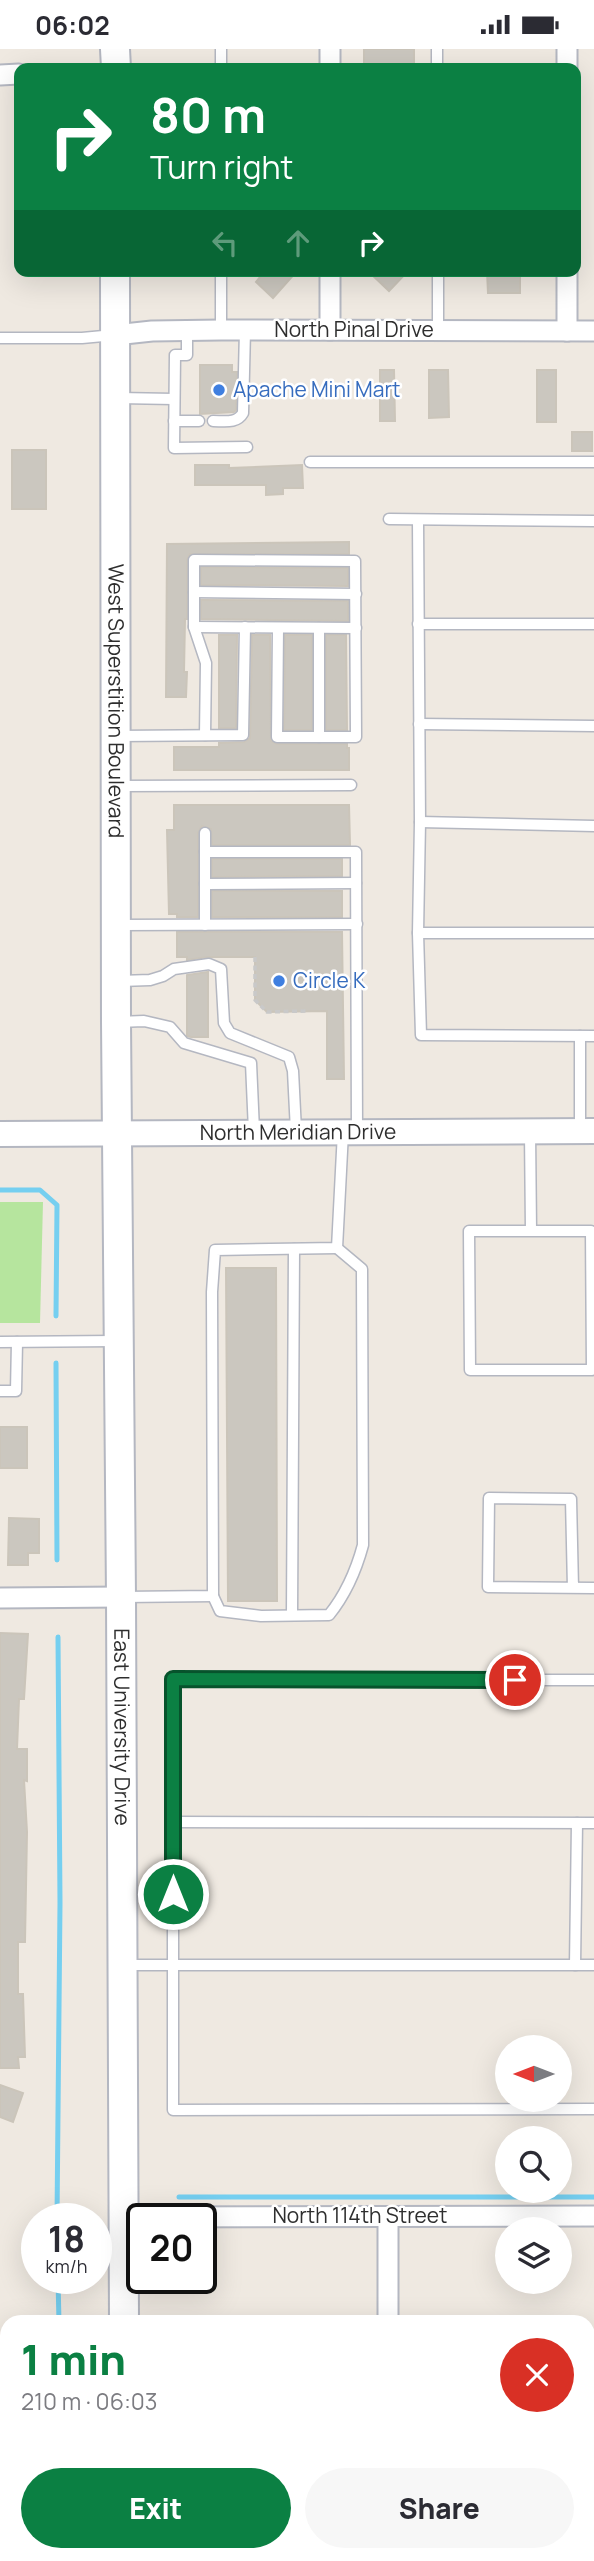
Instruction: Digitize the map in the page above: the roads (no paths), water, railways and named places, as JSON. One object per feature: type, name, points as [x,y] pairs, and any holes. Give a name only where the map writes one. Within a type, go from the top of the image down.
[{"type":"main road","name":"West Superstition Boulevard","points":[[115,277],[117,1133]]},
{"type":"main road","name":"East University Drive","points":[[117,1133],[124,2315]]},
{"type":"street","points":[[330,277],[330,330]]},
{"type":"street","points":[[567,277],[567,331]]},
{"type":"street","name":"North Pinal Drive","points":[[115,335],[221,330],[594,331]]},
{"type":"street","name":"North Meridian Drive","points":[[0,1134],[587,1131]]},
{"type":"street","points":[[0,1598],[121,1597]]},
{"type":"street","name":"North 114th Street","points":[[125,2217],[594,2216]]},
{"type":"street","points":[[388,2217],[388,2315]]},
{"type":"lane","points":[[221,277],[221,330]]},
{"type":"lane","points":[[438,277],[438,330]]},
{"type":"lane","points":[[213,421],[233,421],[239,419],[243,413],[245,330]]},
{"type":"lane","points":[[187,331],[187,355],[175,355],[174,448],[247,447]]},
{"type":"lane","points":[[0,338],[82,338],[115,335]]},
{"type":"lane","points":[[115,398],[174,398]]},
{"type":"lane","points":[[174,421],[199,421]]},
{"type":"lane","points":[[310,462],[594,462]]},
{"type":"lane","points":[[389,519],[594,521]]},
{"type":"lane","points":[[418,521],[421,823],[418,933],[421,1035],[594,1037]]},
{"type":"lane","points":[[205,735],[206,663],[194,627],[194,560],[355,561],[356,737],[277,737],[278,628]]},
{"type":"lane","points":[[194,591],[356,594]]},
{"type":"lane","points":[[418,624],[594,624]]},
{"type":"lane","points":[[194,627],[356,628]]},
{"type":"lane","points":[[115,736],[243,735],[245,628]]},
{"type":"lane","points":[[319,628],[319,737]]},
{"type":"lane","points":[[419,724],[594,726]]},
{"type":"lane","points":[[115,786],[351,785]]},
{"type":"lane","points":[[421,823],[594,826]]},
{"type":"lane","points":[[205,833],[205,925]]},
{"type":"lane","points":[[205,852],[356,852],[357,924],[350,1131],[337,1248]]},
{"type":"lane","points":[[205,884],[356,883]]},
{"type":"lane","points":[[116,925],[357,924]]},
{"type":"lane","points":[[418,933],[594,933]]},
{"type":"lane","points":[[116,981],[150,980],[163,977],[174,969],[209,964],[221,969],[224,1023],[230,1033],[289,1057],[293,1071],[296,1132]]},
{"type":"lane","points":[[116,1022],[144,1021],[170,1027],[184,1043],[251,1063],[254,1132]]},
{"type":"lane","points":[[580,1037],[587,1131]]},
{"type":"lane","points":[[530,1131],[531,1231]]},
{"type":"lane","points":[[469,1231],[531,1231],[592,1231],[592,1370],[470,1370],[469,1231]]},
{"type":"lane","points":[[292,1615],[294,1248]]},
{"type":"lane","points":[[337,1248],[362,1269],[363,1545],[358,1564],[342,1599],[328,1615],[261,1616],[220,1611],[213,1597],[212,1292],[215,1250],[337,1248]]},
{"type":"lane","points":[[0,1342],[119,1341]]},
{"type":"lane","points":[[0,1391],[16,1391],[17,1342]]},
{"type":"lane","points":[[573,1588],[571,1499],[489,1498],[488,1587],[573,1588],[594,1588]]},
{"type":"lane","points":[[121,1597],[213,1597]]},
{"type":"lane","points":[[594,1680],[173,1679],[172,1966],[173,2110],[594,2109]]},
{"type":"lane","points":[[173,1822],[594,1823]]},
{"type":"lane","points":[[575,1965],[577,1823]]},
{"type":"lane","points":[[124,1965],[594,1965]]},
{"type":"waterway","points":[[0,1190],[40,1190],[57,1205],[56,1316]]},
{"type":"waterway","points":[[56,1363],[57,1560]]},
{"type":"waterway","points":[[57,2203],[60,1903],[58,1637]]},
{"type":"waterway","points":[[179,2197],[594,2197]]},
{"type":"waterway","points":[[58,2294],[59,2315]]},
{"type":"place","name":"Apache Mini Mart","points":[[219,390]]},
{"type":"place","name":"Circle K","points":[[279,981]]}]
